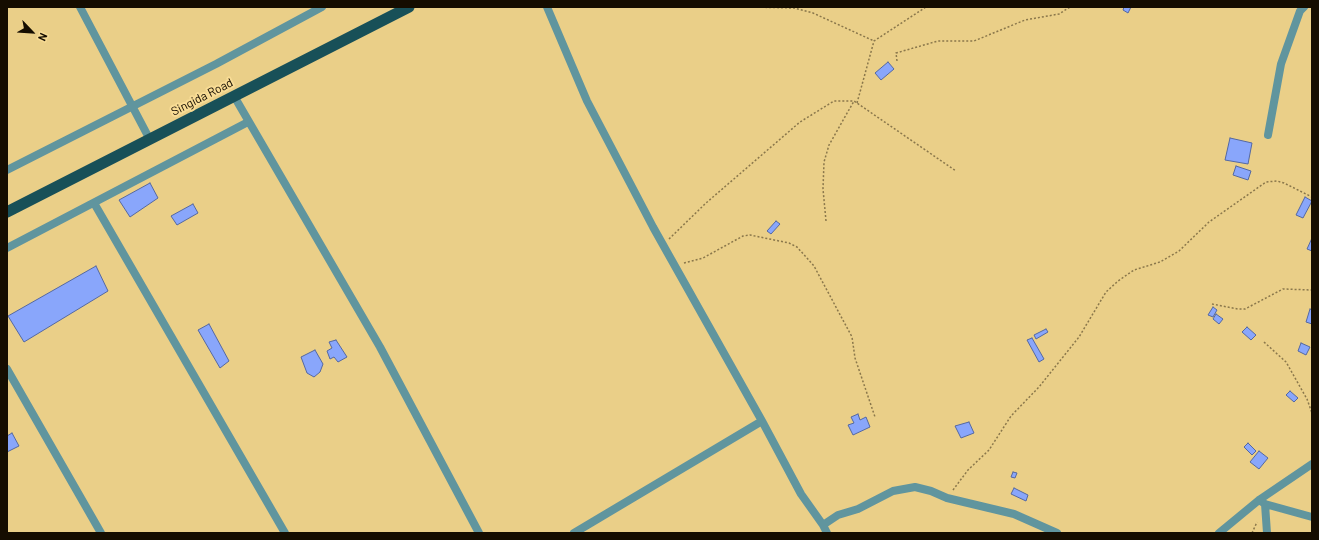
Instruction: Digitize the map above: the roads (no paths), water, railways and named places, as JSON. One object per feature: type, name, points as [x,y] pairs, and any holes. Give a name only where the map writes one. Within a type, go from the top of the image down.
[{"type":"highway","name":"Singida Road","points":[[7,212],[149,138],[409,7]]},
{"type":"street","points":[[80,7],[149,138]]},
{"type":"street","points":[[7,170],[132,107],[322,7]]},
{"type":"street","points":[[547,7],[587,101],[674,266],[762,421],[801,494],[827,533]]},
{"type":"street","points":[[1268,135],[1282,64],[1300,11],[1304,7]]},
{"type":"street","points":[[234,96],[380,347],[479,533]]},
{"type":"street","points":[[7,248],[248,122]]},
{"type":"street","points":[[94,203],[285,533]]},
{"type":"street","points":[[7,369],[101,533]]},
{"type":"street","points":[[574,533],[762,421]]},
{"type":"street","points":[[1219,533],[1311,464],[1312,456]]},
{"type":"street","points":[[823,525],[838,515],[858,509],[893,491],[903,488],[924,489],[947,498],[1014,514],[1031,520],[1057,533]]},
{"type":"street","points":[[1262,502],[1312,517]]},
{"type":"street","points":[[1262,502],[1267,533]]}]
